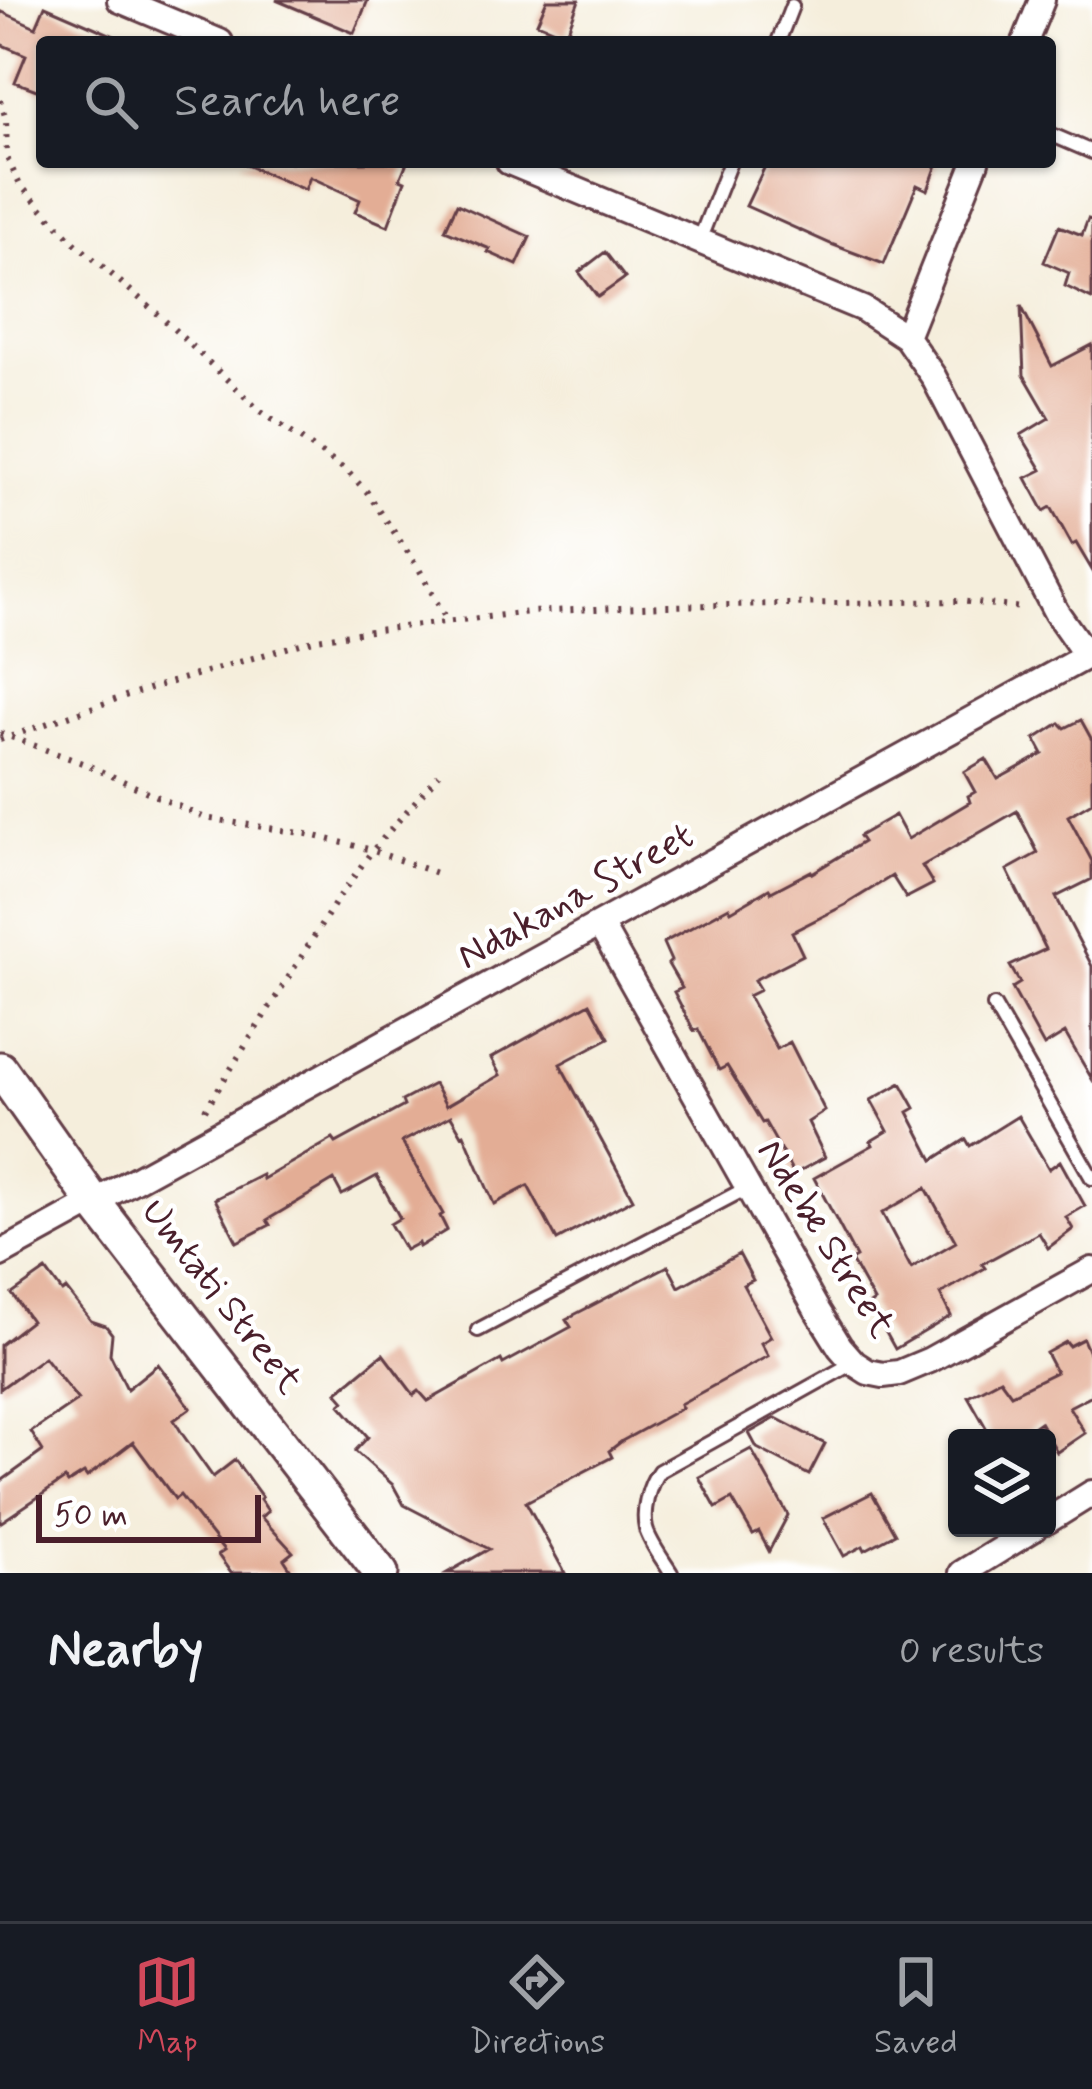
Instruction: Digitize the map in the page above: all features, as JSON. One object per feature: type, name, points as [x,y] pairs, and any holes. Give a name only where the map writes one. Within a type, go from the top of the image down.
[{"type":"street","points":[[120,0],[150,6],[208,36]]},
{"type":"street","points":[[1027,36],[1042,0]]},
{"type":"street","points":[[523,168],[863,309],[905,337],[933,376],[1056,612],[1089,655]]},
{"type":"street","points":[[905,337],[974,168]]},
{"type":"street","name":"Ndakana Street","points":[[0,1254],[1089,655]]},
{"type":"street","name":"Ndebe Street","points":[[600,925],[817,1310],[854,1363],[868,1372],[899,1373],[1092,1270]]},
{"type":"street","name":"Umtati Street","points":[[0,1069],[93,1201],[381,1573]]},
{"type":"street","points":[[1056,1515],[1092,1493]]},
{"type":"street","points":[[962,1573],[1020,1537]]},
{"type":"lane","points":[[780,36],[792,6]]},
{"type":"lane","points":[[1056,137],[1092,152]]},
{"type":"lane","points":[[698,241],[728,168]]},
{"type":"lane","points":[[994,1006],[1092,1178]]},
{"type":"lane","points":[[478,1330],[748,1188]]},
{"type":"lane","points":[[671,1573],[646,1528],[647,1499],[658,1471],[854,1363]]},
{"type":"path","points":[[0,100],[6,119],[7,158],[20,185],[75,243],[260,411],[346,471],[367,492],[419,569],[447,621]]},
{"type":"path","points":[[3,736],[317,639],[447,621],[664,606],[959,601],[1056,612]]},
{"type":"path","points":[[3,736],[85,764],[206,818],[307,834],[439,874]]},
{"type":"path","points":[[185,1151],[208,1104],[337,900],[439,774]]},
{"type":"building","points":[[276,0],[368,0],[354,33]]},
{"type":"building","points":[[547,0],[579,0],[566,35],[537,23]]},
{"type":"building","points":[[45,6],[114,36],[36,36],[36,90],[15,82],[26,55],[0,44],[0,11],[36,27]]},
{"type":"building","points":[[253,168],[405,168],[400,179],[405,181],[388,226],[355,212],[360,200],[310,177],[305,190]]},
{"type":"building","points":[[764,168],[936,168],[928,190],[917,185],[884,264],[746,206]]},
{"type":"building","points":[[457,204],[530,237],[517,265],[445,230]]},
{"type":"building","points":[[1088,219],[1092,220],[1092,299],[1065,286],[1069,273],[1044,262],[1059,226],[1082,235]]},
{"type":"building","points":[[605,252],[625,278],[598,297],[579,272]]},
{"type":"building","points":[[1021,306],[1052,366],[1092,345],[1092,570],[1051,507],[1044,511],[1026,478],[1042,470],[1021,435],[1049,418],[1024,375]]},
{"type":"building","points":[[1081,720],[1092,740],[1092,802],[1068,816],[1092,861],[1092,879],[1056,897],[1092,966],[1092,1079],[1065,1033],[1044,1046],[1012,988],[1020,983],[1010,966],[1046,949],[1007,870],[1038,853],[1017,811],[922,866],[933,884],[906,898],[892,876],[792,932],[803,955],[754,980],[760,990],[748,996],[777,1049],[790,1042],[825,1111],[808,1122],[825,1157],[794,1174],[727,1066],[719,1070],[698,1029],[694,1031],[674,992],[682,988],[663,943],[729,907],[731,911],[769,889],[812,873],[863,842],[859,836],[895,815],[908,839],[970,802],[968,796],[975,792],[964,772],[986,759],[998,779],[1043,754],[1035,739],[1060,723],[1065,728]]},
{"type":"building","points":[[590,1003],[609,1038],[560,1064],[633,1199],[557,1240],[528,1186],[494,1204],[464,1134],[451,1116],[402,1142],[443,1214],[447,1230],[419,1247],[418,1243],[405,1250],[390,1224],[400,1218],[377,1176],[342,1195],[334,1180],[237,1242],[215,1199],[262,1175],[263,1179],[333,1139],[336,1143],[434,1084],[446,1106],[500,1075],[491,1058]]},
{"type":"building","points":[[901,1083],[915,1108],[908,1112],[933,1160],[966,1139],[970,1146],[1018,1116],[1049,1169],[1060,1161],[1085,1206],[1066,1217],[1073,1229],[1048,1248],[1039,1233],[940,1294],[951,1316],[895,1349],[851,1260],[856,1257],[814,1178],[873,1145],[871,1141],[888,1131],[871,1100]],"holes":[[[926,1188],[956,1242],[911,1268],[882,1213]]]},
{"type":"building","points":[[739,1254],[753,1280],[743,1285],[771,1337],[761,1343],[768,1356],[622,1441],[609,1451],[612,1457],[526,1502],[565,1573],[447,1573],[489,1549],[404,1505],[393,1485],[355,1451],[368,1437],[340,1405],[345,1401],[337,1392],[383,1354],[414,1395],[419,1391],[428,1401],[571,1327],[566,1319],[668,1266],[679,1287]]},
{"type":"building","points":[[46,1270],[91,1321],[106,1326],[112,1334],[110,1354],[127,1389],[158,1364],[191,1408],[174,1420],[183,1435],[213,1477],[235,1460],[262,1497],[268,1511],[261,1517],[293,1552],[284,1559],[293,1573],[231,1573],[218,1555],[224,1551],[180,1495],[175,1499],[133,1442],[87,1477],[84,1473],[68,1483],[65,1479],[0,1523],[0,1482],[43,1451],[31,1432],[78,1400],[44,1357],[0,1389],[0,1345],[31,1321],[12,1294]]},
{"type":"building","points":[[1083,1339],[1092,1360],[1092,1395],[1069,1407],[1085,1433],[1057,1452],[1056,1429],[1044,1429],[1040,1422],[1030,1429],[987,1429],[968,1396],[1000,1379],[1011,1394],[1056,1372],[1046,1353],[1066,1342],[1069,1346]]},
{"type":"building","points":[[776,1418],[825,1444],[809,1475],[757,1448],[749,1433]]},
{"type":"building","points":[[751,1449],[788,1515],[769,1551],[759,1532],[753,1535],[732,1499],[716,1508],[699,1477]]},
{"type":"building","points":[[872,1493],[895,1534],[844,1556],[823,1518]]}]
